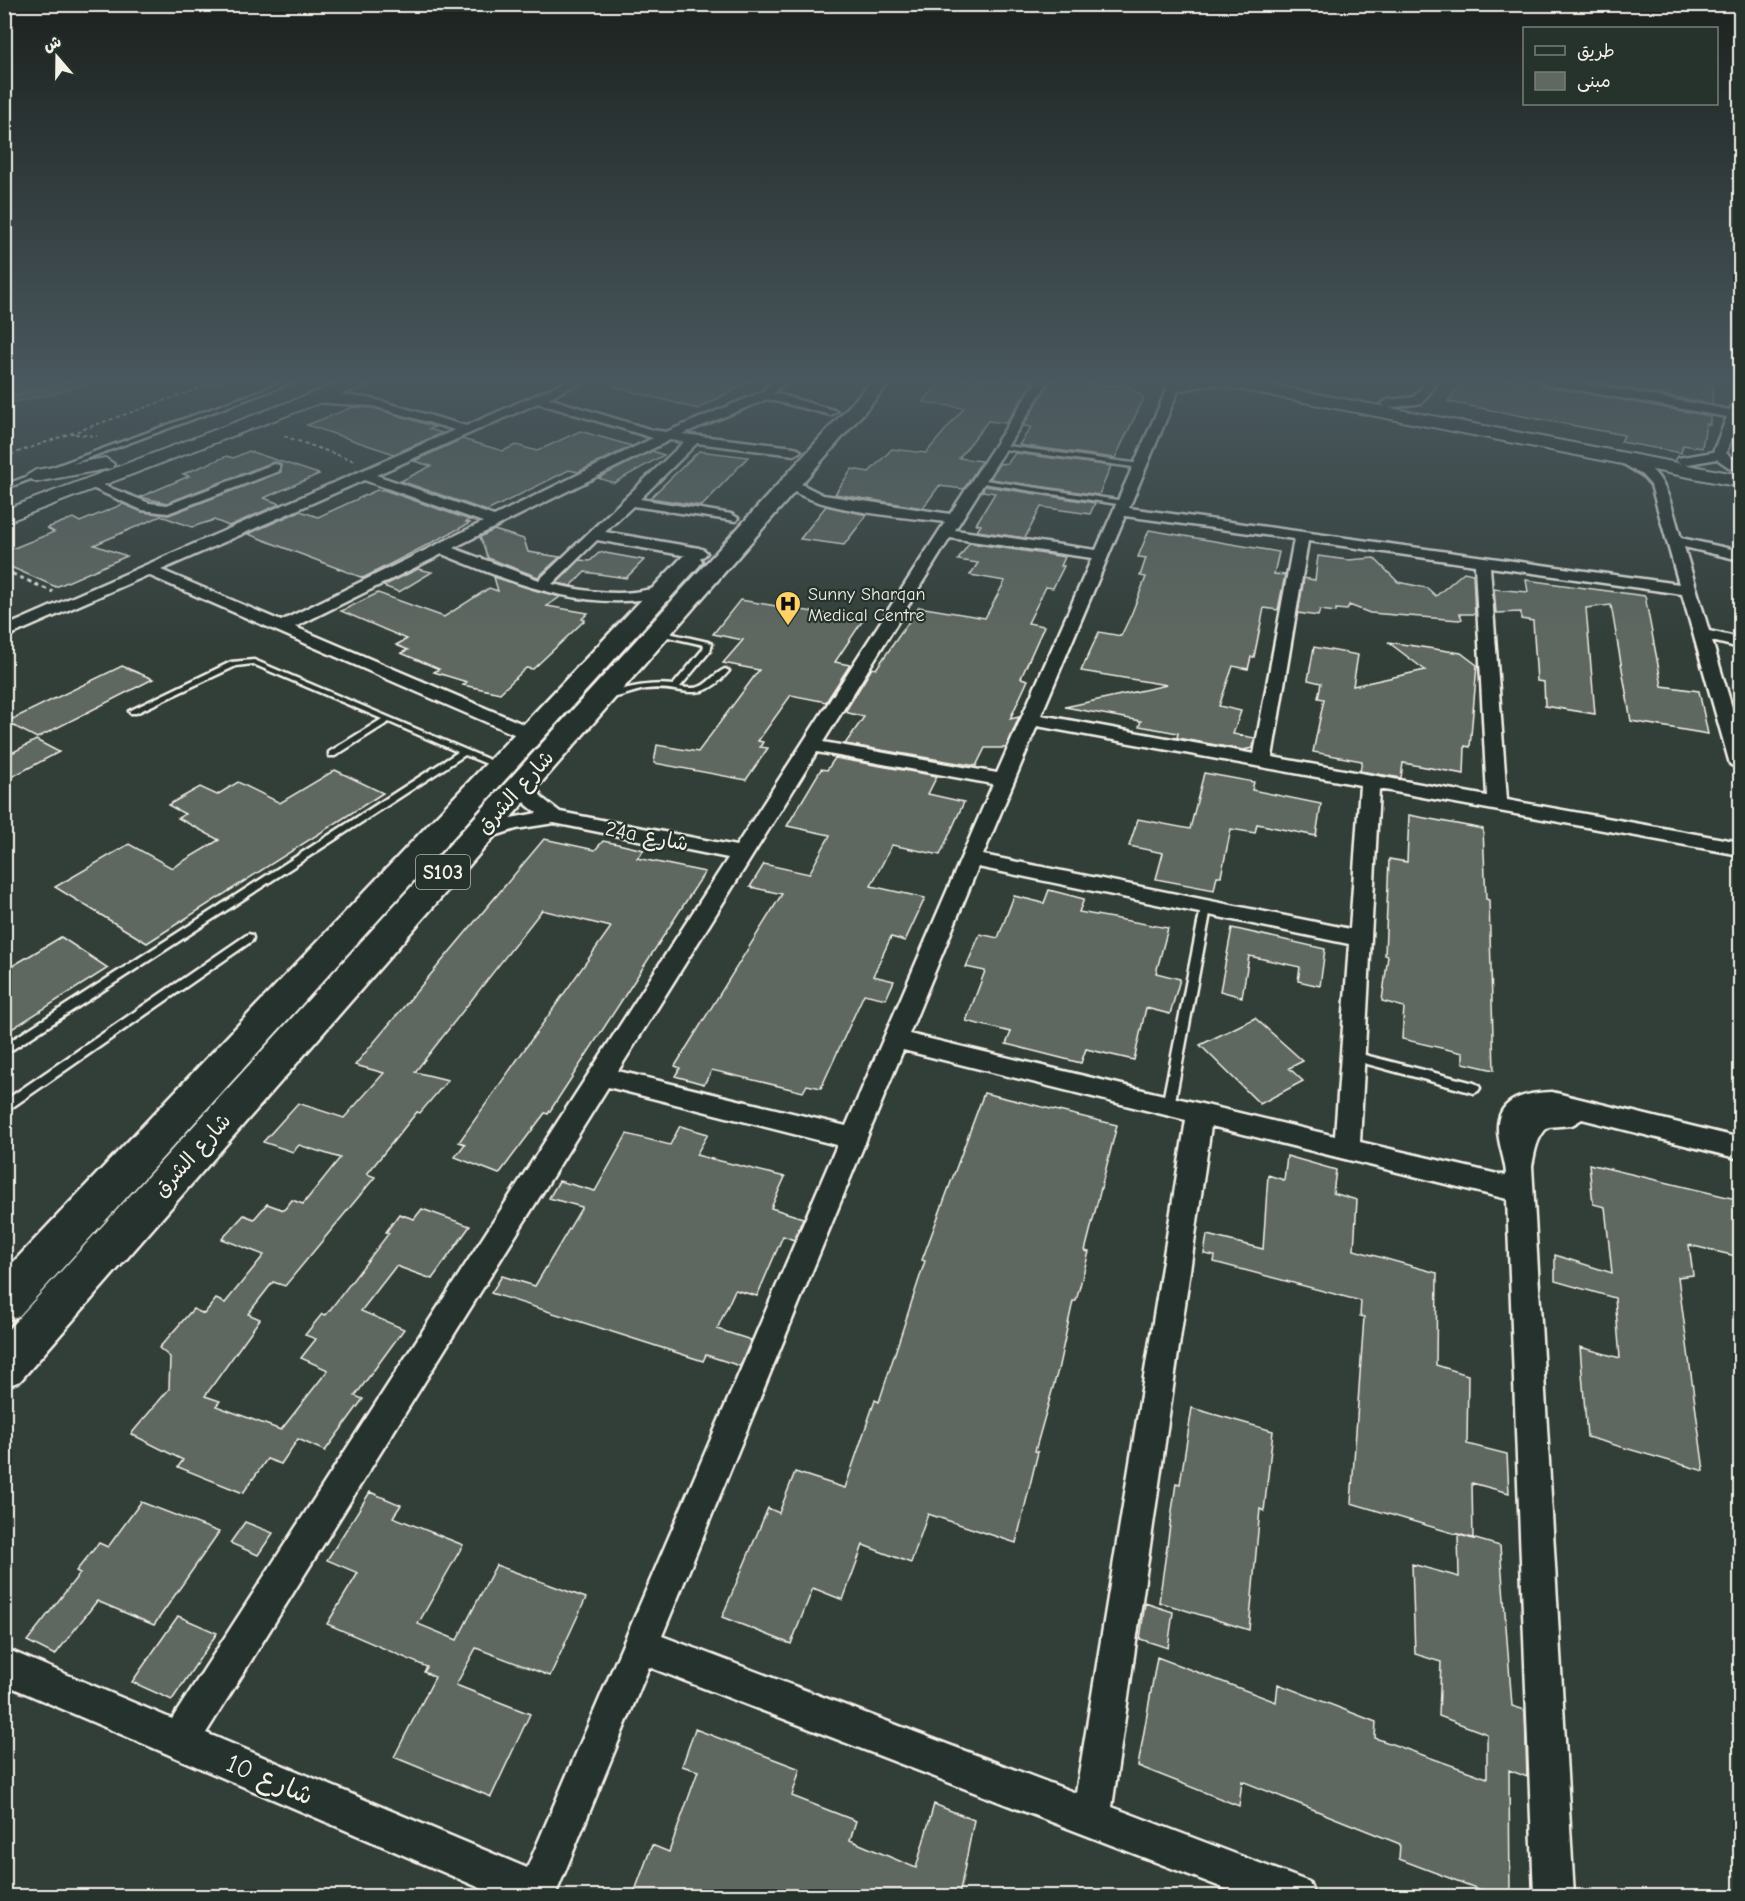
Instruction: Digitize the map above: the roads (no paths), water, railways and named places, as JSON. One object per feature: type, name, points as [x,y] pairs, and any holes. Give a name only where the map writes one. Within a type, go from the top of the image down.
[{"type":"main road","name":"شارع الشرق","points":[[645,628],[662,592],[777,469]]},
{"type":"main road","name":"شارع الشرق","points":[[4,1302],[591,694],[645,628],[769,507],[791,483],[800,469]]},
{"type":"main road","name":"شارع الشرق","points":[[4,1366],[475,836],[512,774],[530,734],[591,694]]},
{"type":"street","points":[[36,476],[74,469]]},
{"type":"street","points":[[4,504],[97,469]]},
{"type":"street","points":[[4,517],[130,469]]},
{"type":"street","points":[[90,484],[147,507],[168,508],[272,469]]},
{"type":"street","points":[[4,633],[379,469]]},
{"type":"street","points":[[281,627],[601,469]]},
{"type":"street","points":[[542,585],[663,469]]},
{"type":"street","points":[[179,1741],[986,469]]},
{"type":"street","points":[[535,1894],[897,1040],[1004,780],[1139,469]]},
{"type":"street","points":[[1642,469],[1658,484],[1740,764]]},
{"type":"street","points":[[1674,469],[1740,482]]},
{"type":"street","points":[[1658,484],[1673,476],[1702,474]]},
{"type":"street","points":[[364,475],[494,521]]},
{"type":"street","points":[[791,483],[802,492],[820,499],[1102,555]]},
{"type":"street","points":[[769,507],[820,499]]},
{"type":"street","points":[[629,501],[731,518]]},
{"type":"street","points":[[1122,507],[1302,536],[1689,590]]},
{"type":"street","points":[[594,535],[699,553]]},
{"type":"street","points":[[1262,761],[1302,536]]},
{"type":"street","points":[[1674,541],[1740,555]]},
{"type":"street","points":[[441,548],[542,585],[614,600],[662,592]]},
{"type":"street","points":[[1482,561],[1497,804]]},
{"type":"street","points":[[149,570],[530,734]]},
{"type":"street","points":[[614,600],[645,628]]},
{"type":"street","points":[[1702,634],[1740,643]]},
{"type":"street","points":[[1031,719],[1740,849]]},
{"type":"street","points":[[810,745],[1004,780]]},
{"type":"street","points":[[512,774],[534,801],[554,818]]},
{"type":"street","points":[[1347,1149],[1370,781]]},
{"type":"street","name":"24a شارع","points":[[475,836],[513,823],[554,818],[741,854]]},
{"type":"street","points":[[972,859],[1360,939]]},
{"type":"street","points":[[897,1040],[1347,1149],[1520,1179]]},
{"type":"street","points":[[600,1076],[855,1139]]},
{"type":"street","points":[[1090,1818],[1200,1114]]},
{"type":"street","points":[[1554,1896],[1520,1179],[1528,1129],[1544,1117],[1570,1114],[1619,1119],[1740,1148]]},
{"type":"street","points":[[641,1646],[1295,1896]]},
{"type":"street","name":"شارع 10","points":[[4,1666],[535,1894]]},
{"type":"lane","points":[[4,487],[56,469]]},
{"type":"lane","points":[[978,481],[1122,507]]},
{"type":"lane","points":[[645,628],[708,644],[707,649],[674,689]]},
{"type":"lane","points":[[134,711],[234,664],[248,661],[259,663],[465,751],[512,774]]},
{"type":"lane","points":[[591,694],[641,687],[695,692],[707,689],[726,671]]},
{"type":"lane","points":[[333,754],[389,719]]},
{"type":"lane","points":[[4,1051],[465,751]]},
{"type":"lane","points":[[1168,1106],[1206,908]]},
{"type":"lane","points":[[4,1108],[248,938]]},
{"type":"lane","points":[[1353,1056],[1474,1088]]},
{"type":"place","name":"Sunny Sharqan Medical Centre","points":[[788,627]]}]
